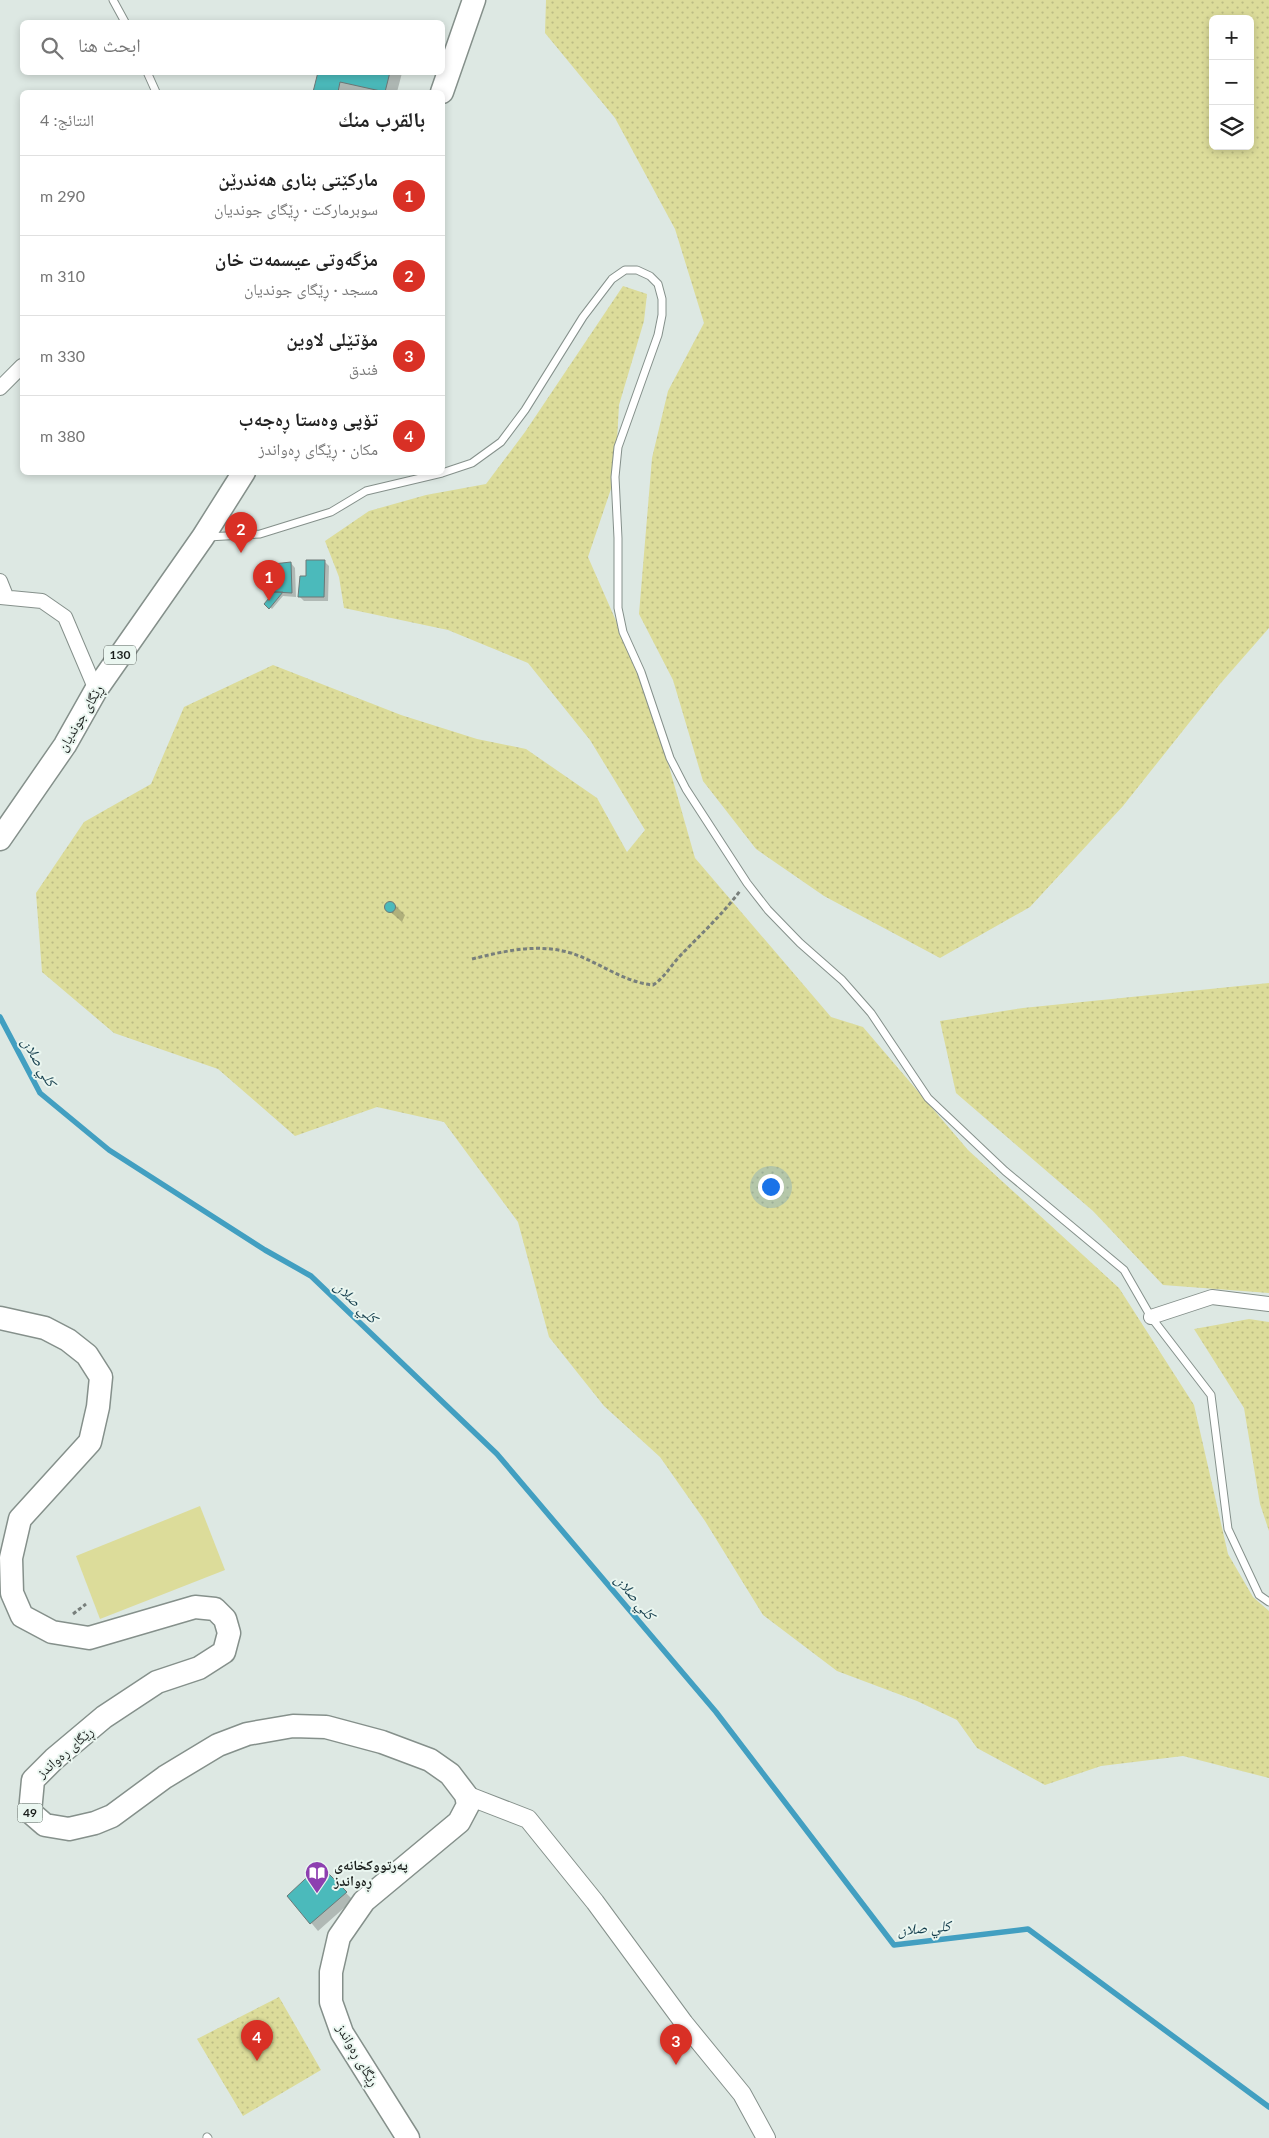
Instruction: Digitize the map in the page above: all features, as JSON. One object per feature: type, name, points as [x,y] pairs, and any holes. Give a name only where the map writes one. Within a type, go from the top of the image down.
[{"type":"main road","points":[[443,90],[474,0]]},
{"type":"main road","name":"ڕێگای جوندیان","points":[[0,839],[65,745],[96,690],[203,537],[242,475]]},
{"type":"main road","name":"ڕێگای ڕەواندز","points":[[0,1318],[45,1328],[68,1340],[87,1355],[101,1377],[98,1407],[90,1442],[20,1519],[10,1558],[12,1593],[22,1616],[52,1632],[89,1638],[195,1607],[215,1609],[225,1619],[229,1633],[224,1652],[198,1668],[157,1682],[104,1717],[54,1759],[33,1780],[30,1812],[45,1825],[69,1829],[95,1823],[112,1816],[165,1777],[218,1745],[246,1734],[293,1726],[326,1727],[382,1742],[430,1760],[450,1774],[466,1795],[468,1805],[459,1822],[364,1901],[339,1937],[331,1972],[331,2002],[342,2033],[408,2138]]},
{"type":"street","points":[[0,388],[20,368]]},
{"type":"street","points":[[0,581],[3,597],[42,601],[65,617],[96,690]]},
{"type":"street","points":[[1151,1317],[1212,1298],[1269,1304]]},
{"type":"street","points":[[466,1795],[528,1820],[595,1902],[684,2023],[742,2094],[766,2138]]},
{"type":"lane","points":[[113,0],[124,20]]},
{"type":"lane","points":[[148,75],[155,90]]},
{"type":"lane","points":[[445,472],[472,463],[501,442],[525,410],[583,318],[612,279],[626,270],[637,270],[650,276],[658,284],[662,315],[658,335],[627,417],[618,447],[615,477],[618,538],[618,608],[623,632],[641,672],[670,758],[686,790],[747,883],[774,916],[800,943],[842,980],[871,1013],[928,1098],[1005,1171],[1124,1270],[1151,1317],[1211,1395],[1228,1529],[1259,1595],[1269,1602]]},
{"type":"lane","points":[[203,537],[260,534],[330,512],[366,491],[434,475]]},
{"type":"path","points":[[472,959],[518,948],[547,949],[571,953],[627,979],[653,985],[662,979],[673,963],[722,914],[747,883]]},
{"type":"green space","points":[[546,0],[1269,0],[1269,628],[1220,684],[1123,806],[1030,907],[940,958],[824,896],[756,849],[703,781],[673,680],[639,614],[652,458],[668,391],[704,323],[675,229],[615,118],[545,33]]},
{"type":"green space","points":[[623,286],[647,294],[644,321],[619,405],[615,477],[588,557],[649,696],[695,858],[831,1017],[863,1027],[968,1150],[1119,1288],[1194,1405],[1228,1554],[1253,1597],[1269,1611],[1269,1778],[1183,1756],[1101,1766],[1045,1785],[977,1748],[957,1720],[917,1701],[837,1671],[763,1615],[705,1521],[660,1457],[604,1406],[549,1337],[518,1222],[444,1122],[377,1107],[295,1136],[218,1069],[114,1033],[42,972],[36,893],[84,822],[151,784],[184,707],[273,665],[401,715],[477,739],[526,749],[597,798],[627,852],[645,830],[590,740],[528,663],[448,630],[344,608],[339,577],[325,541],[369,511],[426,495],[486,484],[525,432]]},
{"type":"green space","points":[[1269,983],[1269,1293],[1163,1285],[1093,1211],[956,1093],[940,1021],[1023,1008]]},
{"type":"green space","points":[[1249,1319],[1269,1322],[1269,1531],[1260,1504],[1244,1408],[1194,1329]]},
{"type":"green space","points":[[200,1506],[225,1570],[100,1619],[76,1556]]},
{"type":"green space","points":[[279,1997],[321,2070],[243,2116],[197,2039]]},
{"type":"building","points":[[317,75],[389,75],[386,90],[376,90],[340,82],[338,90],[314,90]]},
{"type":"building","points":[[306,560],[325,560],[324,597],[298,597],[300,576],[306,576]]},
{"type":"building","points":[[291,562],[292,593],[274,592],[273,564]]},
{"type":"building","points":[[274,592],[283,592],[269,609],[264,604]]},
{"type":"building","points":[[388,902],[392,902],[395,907],[394,911],[388,912],[385,909],[385,905]]},
{"type":"building","name":"پەرتووکخانەی ڕەواندز","points":[[320,1865],[347,1892],[310,1924],[287,1896]]},
{"type":"waterway","name":"كلي صلان","points":[[0,1017],[40,1093],[109,1150],[265,1250],[311,1276],[497,1454],[716,1712],[894,1945],[1028,1929],[1269,2107]]},
{"type":"place","name":"مزگەوتی عیسمەت خان","points":[[241,553]]},
{"type":"place","name":"مارکێتی بناری هەندرێن","points":[[269,601]]},
{"type":"place","name":"پەرتووکخانەی ڕەواندز","points":[[317,1894]]},
{"type":"place","name":"تۆپی وەستا ڕەجەب","points":[[257,2061]]},
{"type":"place","name":"مۆتێلی لاوین","points":[[676,2065]]}]
